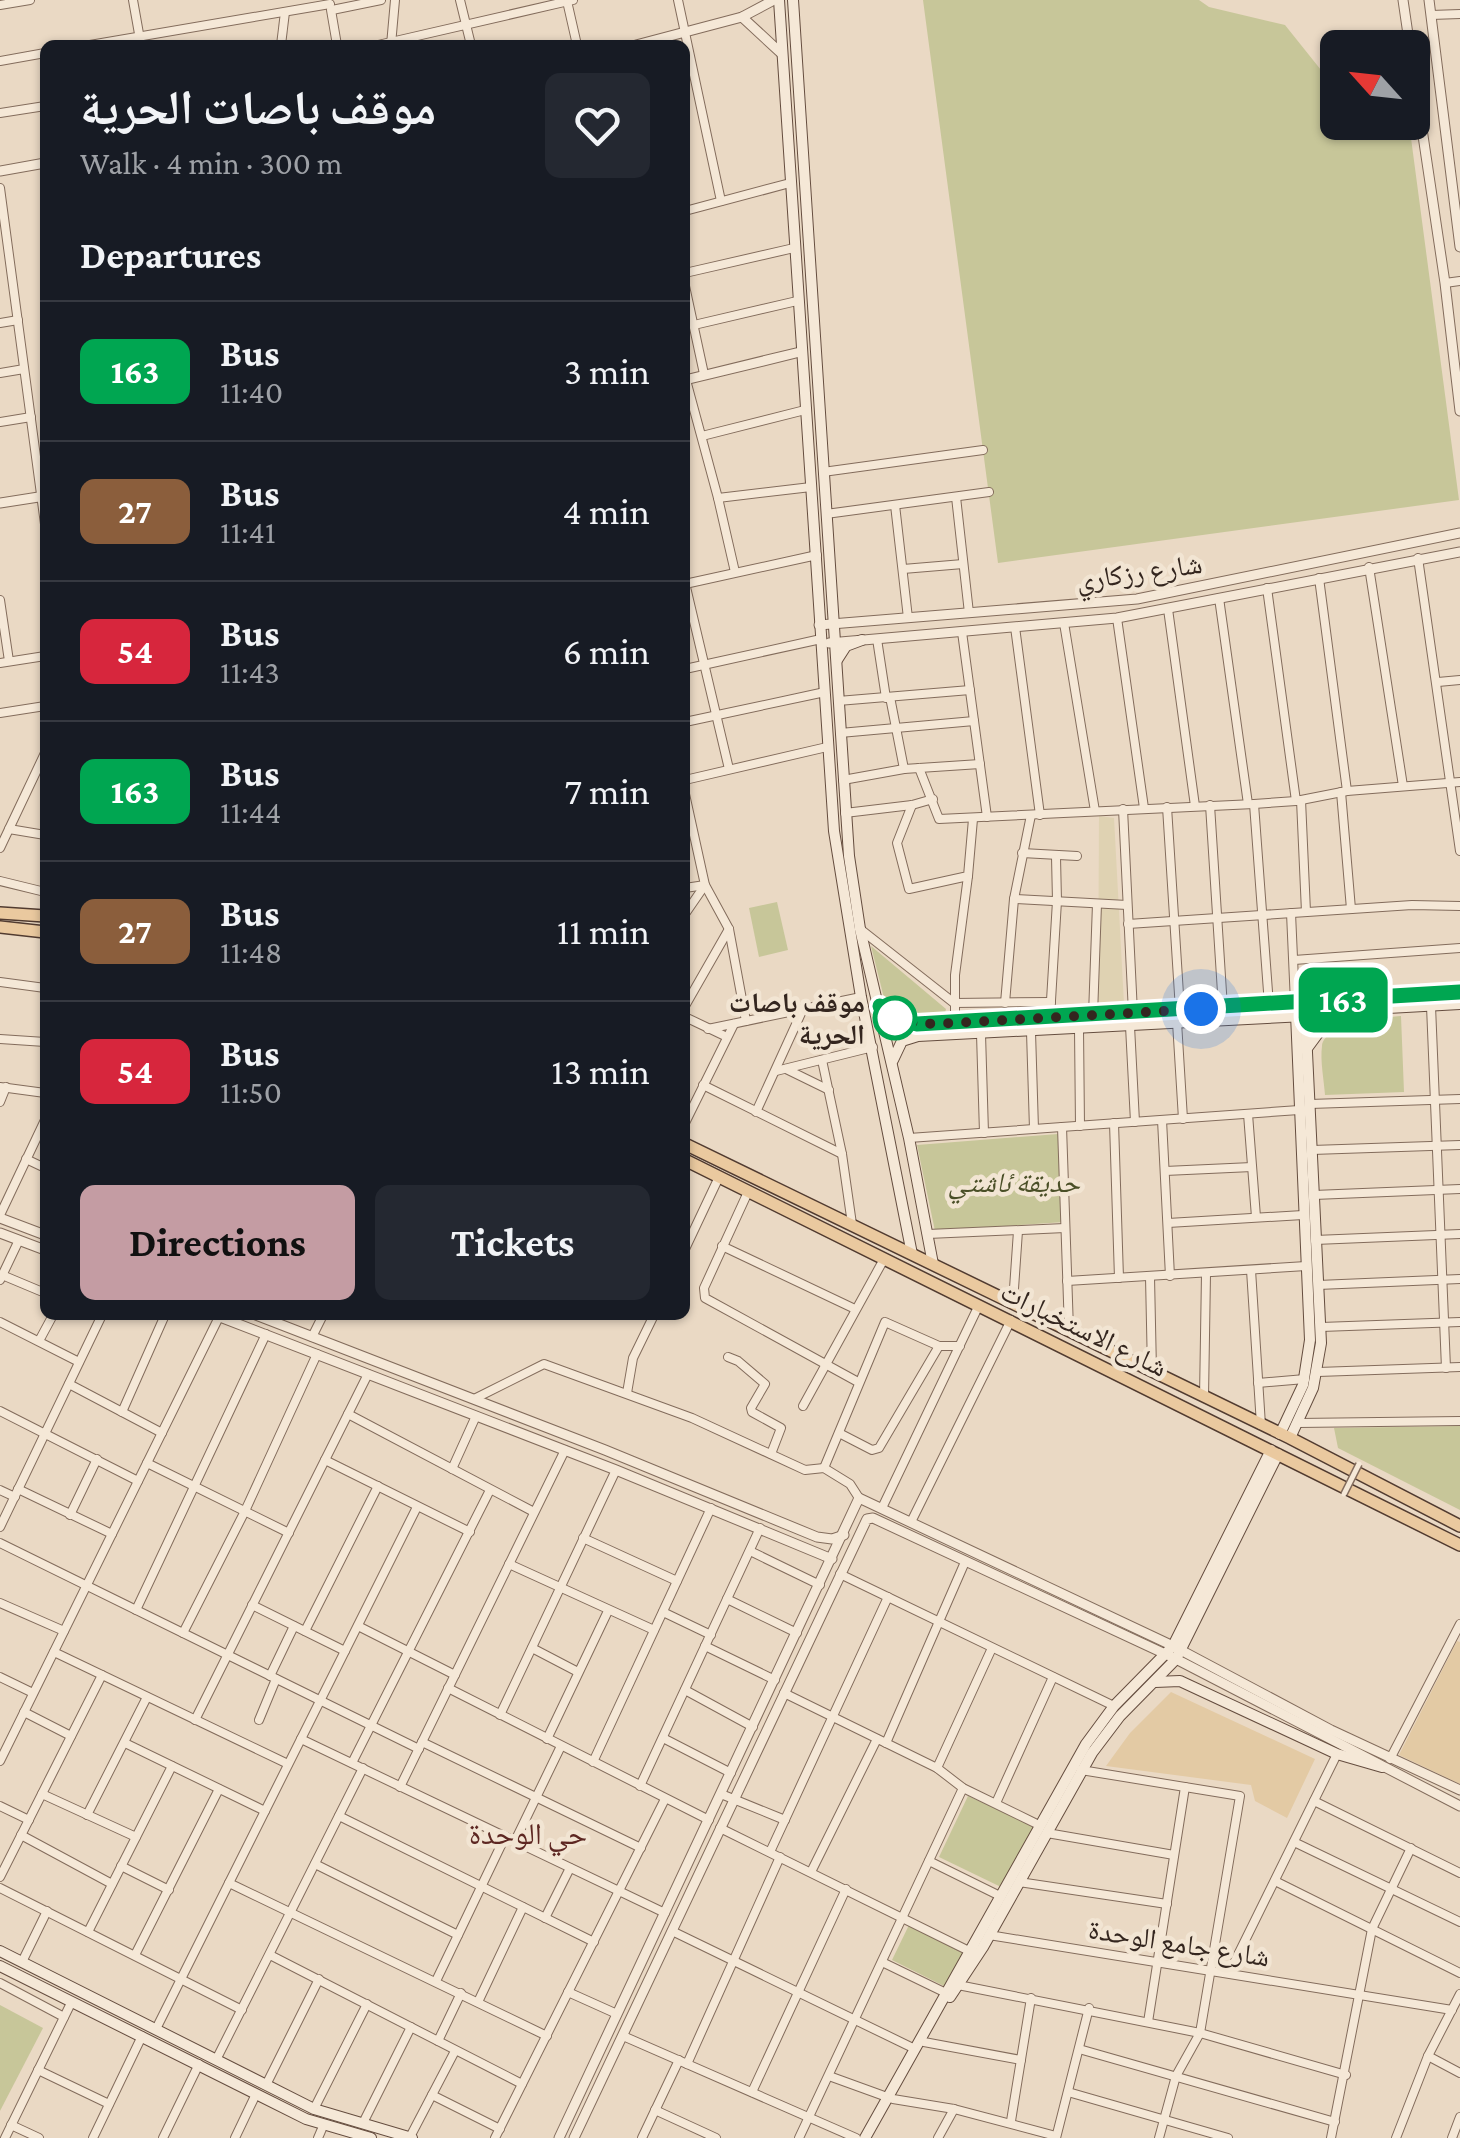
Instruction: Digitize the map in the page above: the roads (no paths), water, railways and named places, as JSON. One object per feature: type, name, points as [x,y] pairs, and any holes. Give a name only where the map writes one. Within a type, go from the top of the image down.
[{"type":"main road","points":[[776,0],[834,831],[912,1254]]},
{"type":"main road","points":[[793,0],[846,813],[860,929],[909,1138],[933,1264]]},
{"type":"main road","points":[[818,610],[827,617],[832,609]]},
{"type":"main road","points":[[832,609],[838,620],[849,623]]},
{"type":"main road","points":[[836,665],[842,649],[862,640]]},
{"type":"main road","points":[[822,662],[828,654],[836,665]]},
{"type":"main road","points":[[0,912],[40,916]]},
{"type":"main road","points":[[0,926],[40,931]]},
{"type":"main road","points":[[1178,1016],[1222,1008],[1460,992]]},
{"type":"main road","points":[[1285,1436],[1305,1379],[1310,1340],[1303,1215],[1300,1002]]},
{"type":"main road","points":[[880,1006],[917,1030],[981,1034],[1079,1029],[1178,1016],[1301,1016],[1460,1004]]},
{"type":"main road","points":[[1308,1048],[1322,1028],[1370,1009]]},
{"type":"main road","points":[[892,1061],[902,1041],[917,1030],[954,1023],[1093,1015],[1132,1020]]},
{"type":"main road","points":[[1285,1436],[1298,1423],[1318,1372],[1321,1327],[1312,1150],[1304,1107],[1308,1048],[1301,1016]]},
{"type":"main road","name":"شارع الاستخبارات","points":[[690,1146],[1261,1424],[1460,1526]]},
{"type":"main road","name":"شارع الاستخبارات","points":[[690,1162],[1460,1545]]},
{"type":"main road","points":[[770,1202],[776,1187]]},
{"type":"main road","points":[[1048,1340],[1055,1324]]},
{"type":"main road","points":[[868,2138],[1000,1896],[1111,1726],[1154,1682],[1174,1652],[1274,1452]]},
{"type":"main road","points":[[1413,1521],[1420,1506]]},
{"type":"main road","points":[[919,2045],[1020,1882],[1086,1744],[1114,1706],[1174,1652]]},
{"type":"main road","points":[[1154,1682],[1180,1680],[1337,1754],[1386,1763]]},
{"type":"main road","points":[[0,1951],[216,2060],[306,2119],[371,2138]]},
{"type":"main road","points":[[0,1966],[198,2064],[314,2108],[411,2138]]},
{"type":"street","points":[[0,4],[30,0]]},
{"type":"street","points":[[134,0],[141,40],[285,12],[381,0]]},
{"type":"street","points":[[391,40],[395,0]]},
{"type":"street","points":[[460,0],[470,40]]},
{"type":"street","points":[[408,40],[569,0],[576,40]]},
{"type":"street","points":[[678,0],[687,40]]},
{"type":"street","points":[[655,40],[742,17],[776,0]]},
{"type":"street","points":[[1403,0],[1407,30]]},
{"type":"street","points":[[1429,0],[1456,178],[1460,247]]},
{"type":"street","points":[[331,5],[336,40]]},
{"type":"street","points":[[282,40],[285,12]]},
{"type":"street","points":[[1431,15],[1460,14]]},
{"type":"street","points":[[742,17],[782,54]]},
{"type":"street","points":[[0,61],[40,54]]},
{"type":"street","points":[[690,55],[721,201]]},
{"type":"street","points":[[0,113],[40,107]]},
{"type":"street","points":[[1424,140],[1460,411]]},
{"type":"street","points":[[0,171],[40,164]]},
{"type":"street","points":[[690,210],[790,183]]},
{"type":"street","points":[[0,188],[40,476]]},
{"type":"street","points":[[690,272],[794,248]]},
{"type":"street","points":[[0,272],[11,270]]},
{"type":"street","points":[[1445,283],[1460,281]]},
{"type":"street","points":[[694,325],[798,301]]},
{"type":"street","points":[[690,308],[704,374]]},
{"type":"street","points":[[0,323],[18,320]]},
{"type":"street","points":[[690,378],[800,352]]},
{"type":"street","points":[[0,372],[24,369]]},
{"type":"street","points":[[690,396],[735,572]]},
{"type":"street","points":[[702,436],[805,410]]},
{"type":"street","points":[[0,422],[31,418]]},
{"type":"street","points":[[823,472],[983,450]]},
{"type":"street","points":[[718,498],[811,487]]},
{"type":"street","points":[[826,514],[988,492]]},
{"type":"street","points":[[0,503],[40,496]]},
{"type":"street","points":[[956,496],[969,614]]},
{"type":"street","points":[[895,505],[908,618]]},
{"type":"street","name":"شارع رزكاري","points":[[820,624],[1138,598],[1443,538],[1460,530]]},
{"type":"street","name":"شارع رزكاري","points":[[821,641],[1117,618],[1460,552]]},
{"type":"street","points":[[690,582],[817,555]]},
{"type":"street","points":[[1418,558],[1456,782],[1460,851]]},
{"type":"street","points":[[903,569],[963,564]]},
{"type":"street","points":[[1369,567],[1403,786]]},
{"type":"street","points":[[1319,578],[1344,791],[1351,909]]},
{"type":"street","points":[[1266,588],[1298,800],[1306,912]]},
{"type":"street","points":[[1138,598],[1140,614]]},
{"type":"street","points":[[1219,598],[1251,804],[1269,1004]]},
{"type":"street","points":[[0,600],[5,662],[40,657]]},
{"type":"street","points":[[690,605],[729,769]]},
{"type":"street","points":[[1168,609],[1196,806]]},
{"type":"street","points":[[1117,618],[1144,808]]},
{"type":"street","points":[[1064,623],[1095,811]]},
{"type":"street","points":[[1005,1003],[1014,899],[1022,853],[1035,815],[1015,627]]},
{"type":"street","points":[[962,632],[988,817]]},
{"type":"street","points":[[877,638],[904,769]]},
{"type":"street","points":[[690,668],[821,641]]},
{"type":"street","points":[[1438,682],[1460,680]]},
{"type":"street","points":[[838,701],[970,690]]},
{"type":"street","points":[[690,721],[825,692]]},
{"type":"street","points":[[1,714],[40,707]]},
{"type":"street","points":[[840,733],[974,721]]},
{"type":"street","points":[[690,779],[827,747]]},
{"type":"street","points":[[0,848],[40,763]]},
{"type":"street","points":[[843,780],[904,769],[980,764]]},
{"type":"street","points":[[919,768],[939,819],[1251,804],[1344,791],[1456,782]]},
{"type":"street","points":[[31,782],[40,784]]},
{"type":"street","points":[[846,813],[933,798]]},
{"type":"street","points":[[912,804],[897,843],[909,889],[968,876]]},
{"type":"street","points":[[1210,806],[1222,1008]]},
{"type":"street","points":[[1167,807],[1182,1119]]},
{"type":"street","points":[[1123,809],[1135,1122]]},
{"type":"street","points":[[690,817],[705,885],[729,929],[746,1021]]},
{"type":"street","points":[[954,1023],[973,819]]},
{"type":"street","points":[[9,830],[40,835]]},
{"type":"street","points":[[1022,853],[1078,856]]},
{"type":"street","points":[[1050,1017],[1056,857]]},
{"type":"street","points":[[0,881],[40,891]]},
{"type":"street","points":[[690,887],[705,885]]},
{"type":"street","points":[[690,907],[705,885]]},
{"type":"street","points":[[1014,899],[1127,905]]},
{"type":"street","points":[[1093,1015],[1097,904]]},
{"type":"street","points":[[1128,924],[1460,906]]},
{"type":"street","points":[[1291,913],[1300,1002]]},
{"type":"street","points":[[690,997],[729,929]]},
{"type":"street","points":[[860,929],[954,1003],[1050,1002]]},
{"type":"street","points":[[1294,960],[1460,948]]},
{"type":"street","points":[[0,982],[40,987]]},
{"type":"street","points":[[708,1028],[862,997]]},
{"type":"street","points":[[1431,1006],[1446,1368]]},
{"type":"street","points":[[756,1112],[781,1070],[803,1009]]},
{"type":"street","points":[[690,1019],[726,1037]]},
{"type":"street","points":[[690,1112],[735,1023]]},
{"type":"street","points":[[1079,1029],[1080,1126]]},
{"type":"street","points":[[1032,1032],[1034,1129]]},
{"type":"street","points":[[981,1034],[984,1133]]},
{"type":"street","points":[[0,1039],[40,1042]]},
{"type":"street","points":[[781,1070],[873,1047]]},
{"type":"street","points":[[822,1060],[852,1224]]},
{"type":"street","points":[[781,1070],[829,1090]]},
{"type":"street","points":[[703,1085],[842,1154]]},
{"type":"street","points":[[0,1102],[3,1087],[40,1092]]},
{"type":"street","points":[[909,1138],[1304,1107],[1460,1099]]},
{"type":"street","points":[[1248,1114],[1256,1218]]},
{"type":"street","points":[[1162,1120],[1170,1276]]},
{"type":"street","points":[[1114,1124],[1118,1278]]},
{"type":"street","points":[[1062,1127],[1069,1330]]},
{"type":"street","points":[[40,1130],[0,1216],[40,1233]]},
{"type":"street","points":[[1312,1150],[1460,1145]]},
{"type":"street","points":[[26,1158],[40,1165]]},
{"type":"street","points":[[1164,1171],[1252,1168]]},
{"type":"street","points":[[690,1238],[719,1177]]},
{"type":"street","points":[[1314,1195],[1460,1189]]},
{"type":"street","points":[[748,1192],[704,1288],[705,1298],[858,1382]]},
{"type":"street","points":[[1168,1223],[1303,1215]]},
{"type":"street","points":[[928,1234],[1066,1228]]},
{"type":"street","points":[[1014,1303],[1018,1231]]},
{"type":"street","points":[[0,1233],[40,1248]]},
{"type":"street","points":[[1315,1240],[1460,1234]]},
{"type":"street","points":[[19,1240],[1,1277],[40,1291]]},
{"type":"street","points":[[722,1246],[856,1309]]},
{"type":"street","points":[[803,1406],[884,1259]]},
{"type":"street","points":[[1067,1280],[1306,1266]]},
{"type":"street","points":[[1250,1270],[1261,1424]]},
{"type":"street","points":[[1204,1396],[1206,1274]]},
{"type":"street","points":[[1150,1277],[1152,1371]]},
{"type":"street","points":[[1318,1284],[1460,1279]]},
{"type":"street","points":[[882,1508],[979,1305]]},
{"type":"street","points":[[39,1341],[50,1320]]},
{"type":"street","points":[[0,1527],[100,1320]]},
{"type":"street","points":[[122,1412],[163,1320]]},
{"type":"street","points":[[0,1760],[215,1320]]},
{"type":"street","points":[[228,1320],[424,1394],[832,1559]]},
{"type":"street","points":[[270,1320],[813,1535],[827,1539],[844,1535]]},
{"type":"street","points":[[312,1337],[320,1320]]},
{"type":"street","points":[[627,1393],[634,1358],[652,1320]]},
{"type":"street","points":[[911,1522],[1011,1320]]},
{"type":"street","points":[[0,1322],[80,1362]]},
{"type":"street","points":[[824,1468],[886,1322],[939,1346],[960,1346]]},
{"type":"street","points":[[1321,1327],[1460,1322]]},
{"type":"street","points":[[136,1610],[266,1334]]},
{"type":"street","points":[[840,1433],[872,1450],[884,1444],[939,1346]]},
{"type":"street","points":[[183,1633],[245,1511],[317,1354]]},
{"type":"street","points":[[728,1357],[765,1384],[751,1408],[781,1428],[770,1454]]},
{"type":"street","points":[[474,1399],[541,1363],[692,1418],[805,1470],[824,1468],[850,1484],[859,1498],[1174,1652],[1460,1806]]},
{"type":"street","points":[[1318,1372],[1460,1367]]},
{"type":"street","points":[[195,1720],[368,1374]]},
{"type":"street","points":[[1258,1383],[1305,1379]]},
{"type":"street","points":[[424,1394],[429,1382]]},
{"type":"street","points":[[68,1384],[162,1434]]},
{"type":"street","points":[[0,1411],[138,1481]]},
{"type":"street","points":[[348,1414],[534,1512]]},
{"type":"street","points":[[452,1470],[476,1416]]},
{"type":"street","points":[[1298,1423],[1460,1421]]},
{"type":"street","points":[[400,1786],[564,1450]]},
{"type":"street","points":[[70,1514],[97,1459]]},
{"type":"street","points":[[326,1460],[470,1532]]},
{"type":"street","points":[[147,1463],[289,1533]]},
{"type":"street","points":[[1344,1494],[1359,1464]]},
{"type":"street","points":[[500,1715],[616,1470]]},
{"type":"street","points":[[305,1632],[378,1486]]},
{"type":"street","points":[[0,1490],[70,1514],[112,1534]]},
{"type":"street","points":[[352,1763],[490,1490]]},
{"type":"street","points":[[559,2138],[859,1498]]},
{"type":"street","points":[[156,2029],[418,1507]]},
{"type":"street","points":[[592,1762],[711,1508]]},
{"type":"street","points":[[574,2138],[864,1523],[872,1518],[1174,1652]]},
{"type":"street","points":[[640,1786],[760,1528]]},
{"type":"street","points":[[808,1548],[813,1535]]},
{"type":"street","points":[[584,1538],[677,1581]]},
{"type":"street","points":[[948,1555],[953,1543]]},
{"type":"street","points":[[0,1544],[371,1726],[535,1796],[641,1848]]},
{"type":"street","points":[[750,1551],[820,1585]]},
{"type":"street","points":[[811,1872],[882,1741],[965,1562]]},
{"type":"street","points":[[509,1564],[654,1630]]},
{"type":"street","points":[[840,1574],[1114,1706]]},
{"type":"street","points":[[770,1852],[888,1597]]},
{"type":"street","points":[[728,1599],[797,1633]]},
{"type":"street","points":[[0,1603],[64,1631]]},
{"type":"street","points":[[252,1606],[345,1651]]},
{"type":"street","points":[[547,1738],[608,1611]]},
{"type":"street","points":[[663,1612],[710,1635]]},
{"type":"street","points":[[1386,1763],[1460,1624]]},
{"type":"street","points":[[259,1720],[294,1626]]},
{"type":"street","points":[[358,1626],[455,1674]]},
{"type":"street","points":[[706,1646],[775,1680]]},
{"type":"street","points":[[532,1648],[578,1672]]},
{"type":"street","points":[[936,1768],[992,1648]]},
{"type":"street","points":[[54,1652],[288,1764]]},
{"type":"street","points":[[0,1877],[102,1675]]},
{"type":"street","points":[[0,1677],[33,1694]]},
{"type":"street","points":[[996,1803],[1053,1677]]},
{"type":"street","points":[[448,1688],[709,1820]]},
{"type":"street","points":[[685,1690],[753,1727]]},
{"type":"street","points":[[784,1693],[936,1768],[963,1788],[1043,1829],[1174,1854]]},
{"type":"street","points":[[87,1815],[147,1697]]},
{"type":"street","points":[[24,1712],[72,1736]]},
{"type":"street","points":[[663,1738],[731,1772]]},
{"type":"street","points":[[301,1739],[665,1913]]},
{"type":"street","points":[[125,1743],[265,1811]]},
{"type":"street","points":[[436,1980],[482,1886],[562,1746]]},
{"type":"street","points":[[1230,1973],[1337,1754]]},
{"type":"street","points":[[1386,1763],[1460,1790]]},
{"type":"street","points":[[88,1932],[172,1766]]},
{"type":"street","points":[[216,2060],[363,1768]]},
{"type":"street","points":[[1081,1770],[1240,1796],[1200,2033],[1176,2076],[1159,2138]]},
{"type":"street","points":[[1148,2022],[1185,1787]]},
{"type":"street","points":[[798,2138],[963,1788]]},
{"type":"street","points":[[135,1955],[219,1789]]},
{"type":"street","points":[[42,1794],[136,1837]]},
{"type":"street","points":[[721,1794],[786,1820]]},
{"type":"street","points":[[432,2095],[498,2133],[666,1799]]},
{"type":"street","points":[[1314,1801],[1460,1872]]},
{"type":"street","points":[[0,1806],[29,1820]]},
{"type":"street","points":[[339,1816],[594,1942]]},
{"type":"street","points":[[720,1828],[969,1951]]},
{"type":"street","points":[[21,1836],[112,1884]]},
{"type":"street","points":[[1294,1842],[1460,1922]]},
{"type":"street","points":[[1331,2138],[1372,1929],[1411,1848]]},
{"type":"street","points":[[642,2138],[733,1961],[780,1857]]},
{"type":"street","points":[[929,1861],[1000,1896]]},
{"type":"street","points":[[316,1864],[458,1935]]},
{"type":"street","points":[[121,1866],[169,1890]]},
{"type":"street","points":[[545,1918],[570,1868]]},
{"type":"street","points":[[1275,1881],[1460,1972]]},
{"type":"street","points":[[1020,1882],[1166,1904]]},
{"type":"street","points":[[229,1884],[546,2036]]},
{"type":"street","points":[[0,1888],[242,2010]]},
{"type":"street","points":[[752,2092],[846,1889]]},
{"type":"street","points":[[478,2002],[523,1907]]},
{"type":"street","points":[[22,1962],[48,1911]]},
{"type":"street","points":[[672,1931],[856,2020],[919,2045],[1021,2060]]},
{"type":"street","name":"شارع جامع الوحدة","points":[[989,1936],[1451,2012],[1460,2020]]},
{"type":"street","points":[[270,1955],[522,2084]]},
{"type":"street","points":[[882,1962],[946,1993]]},
{"type":"street","points":[[235,2138],[319,1978]]},
{"type":"street","points":[[0,1983],[64,2017]]},
{"type":"street","points":[[958,1985],[1200,2033],[1346,2075]]},
{"type":"street","points":[[568,1992],[617,2014]]},
{"type":"street","points":[[438,2042],[462,1994]]},
{"type":"street","points":[[1396,2138],[1428,2056],[1460,1994]]},
{"type":"street","points":[[1010,2122],[1031,1998]]},
{"type":"street","points":[[4,2135],[71,2002]]},
{"type":"street","points":[[314,2108],[366,2004]]},
{"type":"street","points":[[829,2076],[890,2098],[954,2108],[1056,2137],[1089,2008]]},
{"type":"street","points":[[363,2123],[411,2028]]},
{"type":"street","points":[[94,2138],[142,2036]]},
{"type":"street","points":[[622,2036],[856,2138]]},
{"type":"street","points":[[1079,2049],[1335,2122]]},
{"type":"street","points":[[411,2138],[456,2051]]},
{"type":"street","points":[[1428,2056],[1460,2073]]},
{"type":"street","points":[[163,2138],[198,2064]]},
{"type":"street","points":[[38,2070],[110,2104]]},
{"type":"street","points":[[1068,2092],[1228,2138]]},
{"type":"street","points":[[938,2138],[954,2108]]},
{"type":"street","points":[[655,2110],[716,2138]]},
{"type":"street","points":[[1452,2138],[1460,2117]]},
{"type":"street","points":[[318,2138],[324,2124]]},
{"type":"street","points":[[11,2125],[39,2138]]},
{"type":"place","name":"موقف باصات الحریة","points":[[895,1018]]},
{"type":"district","name":"حي الوحدة","points":[[528,1833]]},
{"type":"park label","name":"حديقة ئاشتي","points":[[1014,1182]]}]
